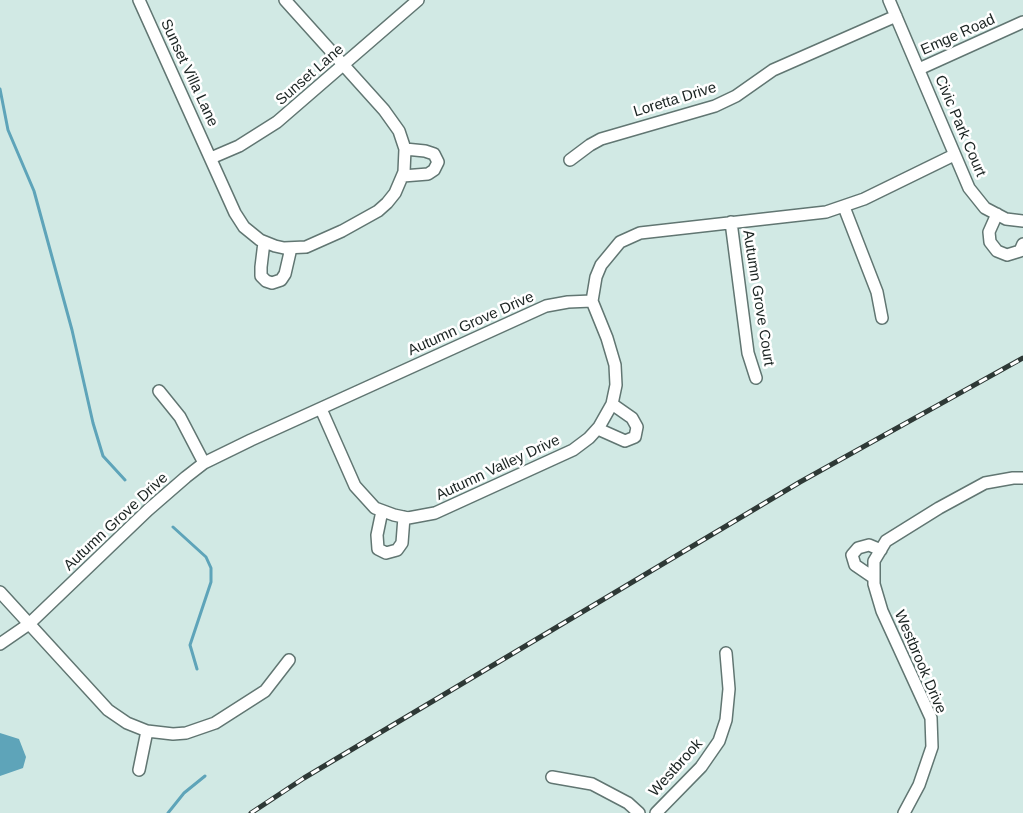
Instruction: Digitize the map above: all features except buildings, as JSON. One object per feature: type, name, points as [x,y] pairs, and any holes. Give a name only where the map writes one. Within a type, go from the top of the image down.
[{"type":"street","name":"Sunset Villa Lane","points":[[139,0],[235,212],[244,227],[264,242]]},
{"type":"street","points":[[285,0],[345,64],[384,110],[399,131],[405,149],[403,176],[395,193],[378,211],[342,231],[306,247],[291,248],[275,246],[264,242],[261,276],[266,281],[272,283],[281,280],[285,274],[291,248]]},
{"type":"street","name":"Sunset Lane","points":[[211,158],[239,146],[278,122],[418,0]]},
{"type":"street","name":"Emge Road","points":[[889,0],[919,69],[1023,22]]},
{"type":"street","name":"Loretta Drive","points":[[570,160],[601,139],[715,106],[736,96],[773,70],[896,16]]},
{"type":"street","name":"Civic Park Court","points":[[919,69],[969,188],[985,208],[1006,219],[1023,221]]},
{"type":"street","points":[[403,176],[428,174],[434,170],[438,162],[434,154],[405,149]]},
{"type":"street","points":[[592,301],[596,277],[601,265],[620,242],[640,233],[826,212],[864,199],[954,155]]},
{"type":"street","points":[[844,207],[877,292],[882,318]]},
{"type":"street","points":[[997,214],[989,232],[990,242],[997,251],[1007,255],[1020,251],[1023,244]]},
{"type":"street","name":"Autumn Grove Court","points":[[731,222],[748,353],[756,378]]},
{"type":"street","name":"Autumn Valley Drive","points":[[321,409],[355,486],[375,508],[408,518],[435,513],[573,450],[598,429],[612,404],[616,385],[615,365],[607,338],[592,301]]},
{"type":"street","name":"Autumn Grove Drive","points":[[0,644],[29,624],[148,510],[186,476],[204,463],[546,306],[568,302],[592,301]]},
{"type":"street","points":[[159,391],[180,417],[204,463]]},
{"type":"street","points":[[598,429],[625,441],[635,437],[637,428],[632,418],[612,404]]},
{"type":"street","name":"Westbrook Drive","points":[[904,813],[919,785],[932,748],[930,718],[882,611],[874,584],[874,561],[886,541],[985,483],[1023,478]]},
{"type":"street","points":[[382,511],[377,535],[378,549],[386,553],[397,550],[402,543],[404,517]]},
{"type":"street","points":[[874,578],[855,565],[852,554],[858,548],[869,546],[881,550]]},
{"type":"street","points":[[0,592],[108,710],[128,723],[147,731],[173,734],[186,733],[216,723],[265,691],[289,660]]},
{"type":"street","name":"Westbrook","points":[[656,813],[701,767],[719,741],[726,720],[728,697],[726,654]]},
{"type":"street","points":[[139,770],[147,731]]},
{"type":"street","points":[[552,776],[592,784],[628,804],[639,813]]},
{"type":"water","points":[[0,733],[19,739],[26,757],[23,768],[0,776]]},
{"type":"waterway","points":[[0,89],[8,130],[34,191],[72,330],[93,423],[103,456],[125,480]]},
{"type":"waterway","points":[[173,527],[206,557],[211,568],[211,582],[190,645],[197,669]]},
{"type":"waterway","points":[[168,813],[184,793],[205,776]]},
{"type":"railway","points":[[251,813],[304,778],[800,482],[1023,358]]}]
